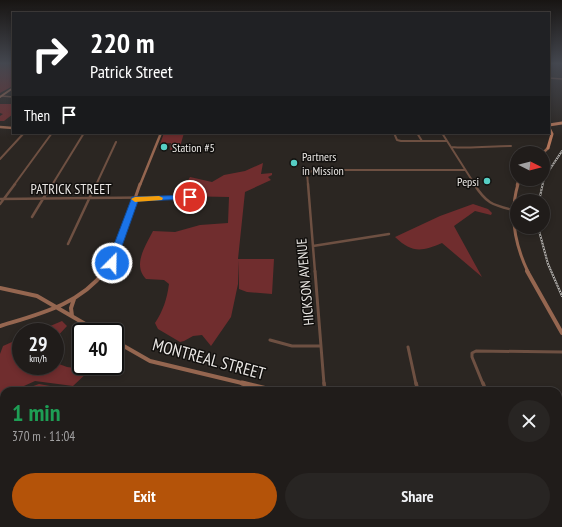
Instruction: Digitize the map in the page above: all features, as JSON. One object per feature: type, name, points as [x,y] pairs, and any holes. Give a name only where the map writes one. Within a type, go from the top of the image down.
[{"type":"main road","points":[[0,96],[11,90]]},
{"type":"main road","points":[[550,124],[562,122]]},
{"type":"main road","points":[[0,128],[12,128]]},
{"type":"main road","points":[[549,146],[552,134],[550,130]]},
{"type":"main road","points":[[0,326],[57,307],[74,299],[99,278],[112,263],[161,134]]},
{"type":"main road","points":[[548,134],[551,137]]},
{"type":"main road","points":[[514,234],[522,260],[562,333]]},
{"type":"main road","points":[[0,288],[37,296],[84,323]]},
{"type":"main road","points":[[72,316],[71,308],[74,299]]},
{"type":"main road","name":"MONTREAL STREET","points":[[124,346],[150,361],[257,387]]},
{"type":"street","points":[[0,96],[12,97]]},
{"type":"street","points":[[0,159],[23,134]]},
{"type":"street","points":[[0,204],[51,134]]},
{"type":"street","points":[[32,217],[83,134]]},
{"type":"street","points":[[394,134],[398,141],[446,141]]},
{"type":"street","points":[[418,134],[422,141]]},
{"type":"street","points":[[442,134],[483,198],[497,206],[510,209]]},
{"type":"street","points":[[68,244],[116,142]]},
{"type":"street","points":[[450,147],[467,149],[480,146],[510,146]]},
{"type":"street","name":"HICKSON AVENUE","points":[[325,387],[307,175],[309,172],[465,170]]},
{"type":"street","name":"PATRICK STREET","points":[[0,199],[135,199],[190,197]]},
{"type":"street","points":[[313,246],[390,234]]},
{"type":"street","points":[[270,340],[292,346],[321,346]]},
{"type":"street","points":[[408,347],[417,387]]},
{"type":"street","points":[[484,387],[472,357],[472,353],[476,351],[562,352]]},
{"type":"shaded area","points":[[0,89],[8,89],[0,93]]},
{"type":"shaded area","points":[[0,104],[12,104],[12,115],[4,121],[0,121],[0,116],[3,114],[0,113]]},
{"type":"shaded area","points":[[164,134],[184,134],[179,150],[170,150],[171,143],[160,144]]},
{"type":"shaded area","points":[[263,163],[261,174],[272,173],[272,175],[268,177],[271,180],[245,192],[238,259],[274,259],[272,294],[247,292],[239,289],[239,260],[238,284],[231,317],[211,346],[202,335],[193,336],[180,342],[158,329],[155,323],[164,305],[169,284],[164,280],[146,279],[140,268],[140,261],[144,249],[153,231],[175,232],[200,225],[228,223],[229,197],[179,196],[190,177],[212,182],[224,175],[245,171]]},
{"type":"shaded area","points":[[473,204],[488,209],[492,213],[491,215],[475,211],[454,226],[482,277],[442,243],[428,248],[417,249],[407,246],[395,237],[440,216]]},
{"type":"shaded area","points":[[12,342],[12,375],[64,375],[64,366],[72,368],[72,375],[85,375],[73,386],[35,381],[22,387],[0,387],[0,354],[3,346]]},
{"type":"shaded area","points":[[39,384],[56,387],[30,387]]},
{"type":"railway","points":[[541,194],[544,178],[562,151]]},
{"type":"railway","points":[[540,234],[548,264],[562,296]]},
{"type":"slow traffic","points":[[135,199],[159,198]]},
{"type":"place","name":"Station #5","points":[[164,147]]},
{"type":"place","name":"Partners in Mission","points":[[294,163]]},
{"type":"place","name":"Pepsi","points":[[487,181]]},
{"type":"route","points":[[112,263],[118,250],[135,199],[190,197]]}]
